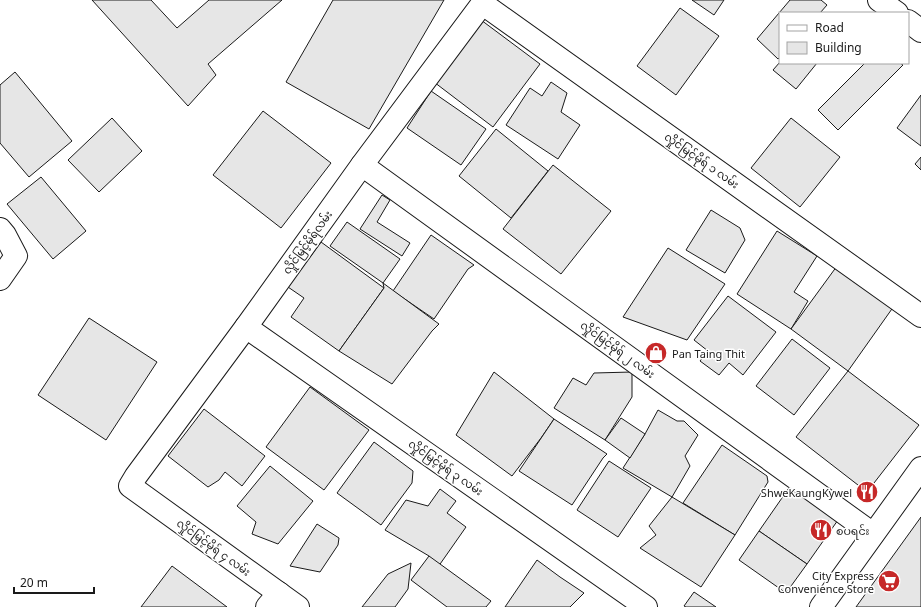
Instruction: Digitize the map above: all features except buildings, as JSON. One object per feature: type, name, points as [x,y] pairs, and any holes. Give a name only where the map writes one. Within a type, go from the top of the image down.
[{"type":"street","points":[[879,0],[896,12]]},
{"type":"street","name":"လှိုင်မြင့်မိုရ်လမ်း","points":[[130,486],[362,164],[484,2]]},
{"type":"street","name":"လှိုင်မြင့်မိုရ် ၁ လမ်း","points":[[484,2],[921,316]]},
{"type":"street","points":[[909,23],[921,31]]},
{"type":"street","name":"လှိုင်မြင့်မိုရ် ၂ လမ်း","points":[[362,164],[873,534]]},
{"type":"street","points":[[0,229],[5,235],[16,256],[0,279]]},
{"type":"street","name":"လှိုင်မြင့်မိုရ် ၃ လမ်း","points":[[246,327],[646,607]]},
{"type":"street","points":[[821,607],[921,468]]},
{"type":"street","name":"လှိုင်မြင့်မိုရ် ၄ လမ်း","points":[[130,486],[273,600],[298,607]]},
{"type":"place","name":"Pan Taing Thit","points":[[656,353]]},
{"type":"place","name":"ShweKaungKywel","points":[[867,492]]},
{"type":"place","name":"စပရင်း","points":[[821,530]]},
{"type":"place","name":"City Express Convenience Store","points":[[889,581]]}]
